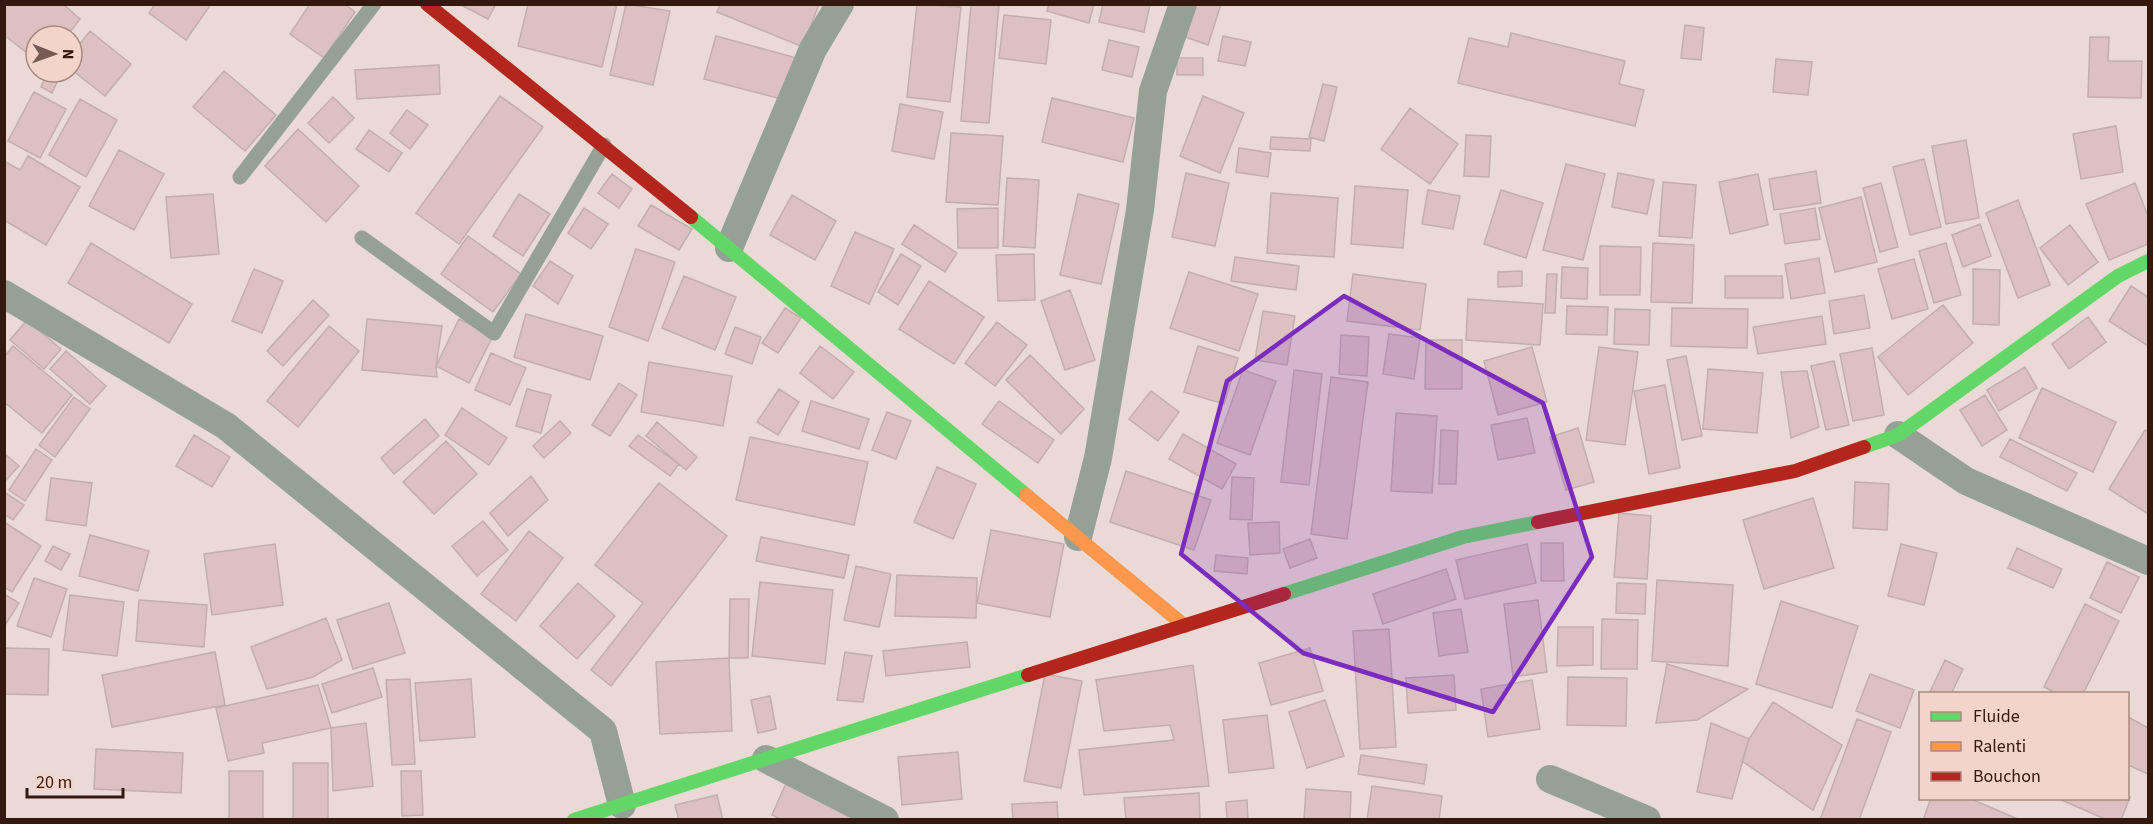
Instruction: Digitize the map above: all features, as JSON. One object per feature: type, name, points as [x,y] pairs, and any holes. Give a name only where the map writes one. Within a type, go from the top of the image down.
[{"type":"street","points":[[427,4],[604,145],[1185,626]]},
{"type":"street","points":[[729,248],[813,49],[840,4]]},
{"type":"street","points":[[1078,537],[1098,458],[1136,233],[1153,92],[1183,4]]},
{"type":"street","points":[[574,819],[1463,537],[1795,471],[1898,435],[2118,276],[2148,261]]},
{"type":"street","points":[[6,299],[226,426],[603,731],[622,805]]},
{"type":"street","points":[[1898,435],[1966,481],[2148,561]]},
{"type":"street","points":[[766,759],[885,819]]},
{"type":"street","points":[[1550,779],[1647,819]]},
{"type":"lane","points":[[240,177],[374,4]]},
{"type":"lane","points":[[362,238],[494,333],[604,145]]},
{"type":"highlighted area","points":[[1344,296],[1543,403],[1592,557],[1493,712],[1303,653],[1181,554],[1227,381]]},
{"type":"building","points":[[4,4],[63,4],[80,19],[76,24],[24,24],[24,51],[4,35]]},
{"type":"building","points":[[155,4],[211,4],[186,40],[149,13]]},
{"type":"building","points":[[310,4],[344,4],[355,12],[324,58],[290,34]]},
{"type":"building","points":[[459,4],[496,4],[488,19]]},
{"type":"building","points":[[528,4],[617,4],[602,67],[518,46]]},
{"type":"building","points":[[626,4],[670,11],[653,85],[610,75]]},
{"type":"building","points":[[720,4],[819,4],[803,47],[717,12]]},
{"type":"building","points":[[917,4],[961,7],[950,102],[907,97]]},
{"type":"building","points":[[971,4],[999,4],[989,123],[961,121]]},
{"type":"building","points":[[1049,4],[1094,4],[1089,23],[1047,11]]},
{"type":"building","points":[[1103,4],[1150,4],[1144,32],[1099,22]]},
{"type":"building","points":[[1190,4],[1221,4],[1208,45],[1180,35]]},
{"type":"building","points":[[1004,15],[1051,20],[1046,64],[999,58]]},
{"type":"building","points":[[1685,25],[1704,28],[1701,60],[1681,58]]},
{"type":"building","points":[[90,31],[131,64],[105,96],[84,79],[84,39]]},
{"type":"building","points":[[1511,33],[1625,61],[1619,84],[1644,90],[1635,126],[1458,83],[1469,38],[1508,47]]},
{"type":"building","points":[[716,36],[800,59],[789,101],[704,79]]},
{"type":"building","points":[[1223,36],[1251,42],[1245,66],[1218,61]]},
{"type":"building","points":[[2090,37],[2109,37],[2108,61],[2142,61],[2141,98],[2088,97]]},
{"type":"building","points":[[1109,40],[1139,47],[1132,77],[1102,70]]},
{"type":"building","points":[[1177,58],[1203,58],[1203,75],[1177,75]]},
{"type":"building","points":[[1776,59],[1812,62],[1808,95],[1773,92]]},
{"type":"building","points":[[439,65],[440,94],[357,99],[355,70]]},
{"type":"building","points":[[224,71],[276,115],[245,151],[193,107]]},
{"type":"building","points":[[42,84],[56,84],[52,93],[41,87]]},
{"type":"building","points":[[1323,84],[1337,87],[1324,141],[1309,137]]},
{"type":"building","points":[[34,92],[66,109],[40,158],[8,141]]},
{"type":"building","points":[[500,96],[543,127],[459,244],[416,213]]},
{"type":"building","points":[[1203,96],[1244,113],[1220,173],[1180,156]]},
{"type":"building","points":[[333,97],[354,118],[329,143],[308,123]]},
{"type":"building","points":[[1052,98],[1134,118],[1123,162],[1042,142]]},
{"type":"building","points":[[80,99],[117,120],[86,177],[49,155]]},
{"type":"building","points":[[900,104],[943,112],[934,159],[892,151]]},
{"type":"building","points":[[1410,108],[1458,144],[1430,184],[1381,149]]},
{"type":"building","points":[[407,110],[428,125],[410,149],[390,133]]},
{"type":"building","points":[[2116,126],[2123,172],[2081,179],[2073,134]]},
{"type":"building","points":[[298,129],[359,186],[326,222],[265,166]]},
{"type":"building","points":[[369,130],[402,153],[389,172],[356,149]]},
{"type":"building","points":[[951,133],[1003,136],[998,205],[946,202]]},
{"type":"building","points":[[1466,135],[1491,136],[1489,177],[1464,176]]},
{"type":"building","points":[[1271,137],[1311,139],[1310,151],[1270,149]]},
{"type":"building","points":[[1966,140],[1979,218],[1946,224],[1932,146]]},
{"type":"building","points":[[1239,148],[1271,153],[1268,177],[1236,172]]},
{"type":"building","points":[[119,150],[164,174],[134,230],[89,206]]},
{"type":"building","points":[[28,156],[80,187],[46,245],[4,220],[4,161],[20,170]]},
{"type":"building","points":[[1924,159],[1941,227],[1910,235],[1893,167]]},
{"type":"building","points":[[1566,164],[1605,174],[1583,260],[1543,250]]},
{"type":"building","points":[[1816,171],[1821,203],[1774,210],[1769,179]]},
{"type":"building","points":[[1186,173],[1229,183],[1215,246],[1172,237]]},
{"type":"building","points":[[1618,173],[1654,180],[1647,214],[1612,207]]},
{"type":"building","points":[[612,174],[632,189],[619,208],[598,193]]},
{"type":"building","points":[[1758,174],[1768,225],[1730,234],[1719,182]]},
{"type":"building","points":[[1007,178],[1039,180],[1035,248],[1003,246]]},
{"type":"building","points":[[1663,182],[1696,185],[1692,238],[1659,236]]},
{"type":"building","points":[[1881,183],[1898,247],[1880,252],[1863,188]]},
{"type":"building","points":[[2135,183],[2148,216],[2148,244],[2109,260],[2086,204]]},
{"type":"building","points":[[1355,186],[1408,190],[1403,248],[1351,244]]},
{"type":"building","points":[[1428,190],[1460,196],[1453,229],[1422,224]]},
{"type":"building","points":[[1501,190],[1543,203],[1526,258],[1484,244]]},
{"type":"building","points":[[1271,193],[1338,198],[1334,257],[1267,253]]},
{"type":"building","points":[[213,194],[219,254],[171,258],[166,197]]},
{"type":"building","points":[[519,194],[550,214],[523,256],[493,236]]},
{"type":"building","points":[[1078,194],[1119,204],[1101,284],[1060,275]]},
{"type":"building","points":[[792,195],[836,221],[815,260],[770,235]]},
{"type":"building","points":[[1861,197],[1877,262],[1835,272],[1819,208]]},
{"type":"building","points":[[2018,200],[2050,285],[2018,298],[1986,213]]},
{"type":"building","points":[[651,205],[692,229],[679,250],[638,226]]},
{"type":"building","points":[[584,208],[608,224],[591,249],[568,233]]},
{"type":"building","points":[[998,208],[998,248],[958,248],[957,209]]},
{"type":"building","points":[[1815,208],[1820,239],[1785,244],[1780,214]]},
{"type":"building","points":[[1980,224],[1991,256],[1963,267],[1952,235]]},
{"type":"building","points":[[914,225],[957,253],[945,272],[902,244]]},
{"type":"building","points":[[2070,225],[2098,262],[2068,285],[2040,248]]},
{"type":"building","points":[[855,232],[894,249],[869,304],[831,286]]},
{"type":"building","points":[[468,236],[521,274],[493,312],[441,274]]},
{"type":"building","points":[[91,243],[192,304],[169,343],[68,283]]},
{"type":"building","points":[[1653,243],[1694,245],[1692,303],[1651,302]]},
{"type":"building","points":[[1946,243],[1961,295],[1934,303],[1919,251]]},
{"type":"building","points":[[1600,246],[1641,247],[1640,295],[1600,295]]},
{"type":"building","points":[[636,249],[675,262],[648,341],[609,327]]},
{"type":"building","points":[[901,254],[921,266],[898,305],[878,292]]},
{"type":"building","points":[[1034,254],[1035,300],[998,301],[996,255]]},
{"type":"building","points":[[1235,257],[1299,266],[1296,290],[1231,281]]},
{"type":"building","points":[[1819,258],[1825,293],[1791,299],[1785,264]]},
{"type":"building","points":[[1914,259],[1928,309],[1892,319],[1878,269]]},
{"type":"building","points":[[550,261],[573,276],[558,304],[533,286]]},
{"type":"building","points":[[1562,267],[1588,268],[1587,299],[1561,298]]},
{"type":"building","points":[[254,269],[283,281],[262,333],[232,321]]},
{"type":"building","points":[[1973,269],[2000,270],[1999,325],[1973,324]]},
{"type":"building","points":[[1522,271],[1522,286],[1498,287],[1498,272]]},
{"type":"building","points":[[1189,272],[1258,294],[1239,351],[1170,328]]},
{"type":"building","points":[[1353,274],[1426,284],[1420,330],[1347,321]]},
{"type":"building","points":[[1547,274],[1557,274],[1555,313],[1545,313]]},
{"type":"building","points":[[684,276],[736,297],[715,350],[662,328]]},
{"type":"building","points":[[1725,276],[1782,276],[1783,298],[1725,298]]},
{"type":"building","points":[[929,281],[984,317],[954,364],[899,329]]},
{"type":"building","points":[[2131,286],[2148,297],[2148,346],[2109,321]]},
{"type":"building","points":[[1070,290],[1095,360],[1065,370],[1041,301]]},
{"type":"building","points":[[1864,295],[1870,328],[1834,334],[1829,301]]},
{"type":"building","points":[[1468,299],[1543,304],[1540,345],[1466,340]]},
{"type":"building","points":[[313,300],[329,315],[283,366],[267,351]]},
{"type":"building","points":[[1943,305],[1973,343],[1908,395],[1878,357]]},
{"type":"building","points":[[1567,306],[1608,307],[1607,335],[1566,334]]},
{"type":"building","points":[[785,308],[801,318],[778,353],[762,343]]},
{"type":"building","points":[[1672,308],[1748,309],[1747,348],[1671,346]]},
{"type":"building","points":[[1615,309],[1650,310],[1649,345],[1614,344]]},
{"type":"building","points":[[1263,311],[1295,316],[1287,365],[1255,360]]},
{"type":"building","points":[[526,314],[603,336],[590,380],[514,357]]},
{"type":"building","points":[[1822,316],[1826,344],[1758,354],[1753,327]]},
{"type":"building","points":[[2088,317],[2106,342],[2069,369],[2052,344]]},
{"type":"building","points":[[367,319],[442,326],[436,366],[437,377],[362,370]]},
{"type":"building","points":[[459,319],[493,336],[469,383],[436,366]]},
{"type":"building","points":[[27,320],[61,349],[44,369],[10,340]]},
{"type":"building","points":[[997,322],[1027,345],[995,386],[965,363]]},
{"type":"building","points":[[329,326],[359,351],[298,427],[267,401]]},
{"type":"building","points":[[735,327],[761,337],[752,364],[725,354]]},
{"type":"building","points":[[1389,334],[1420,338],[1414,379],[1383,374]]},
{"type":"building","points":[[1341,335],[1369,337],[1367,376],[1339,374]]},
{"type":"building","points":[[1426,340],[1462,340],[1462,389],[1425,389]]},
{"type":"building","points":[[13,346],[72,395],[42,433],[4,402],[4,357]]},
{"type":"building","points":[[820,346],[854,372],[833,399],[800,373]]},
{"type":"building","points":[[1198,346],[1238,358],[1224,404],[1184,392]]},
{"type":"building","points":[[1532,347],[1547,402],[1498,415],[1484,361]]},
{"type":"building","points":[[1599,347],[1638,352],[1625,445],[1586,440]]},
{"type":"building","points":[[1872,348],[1884,415],[1853,421],[1840,354]]},
{"type":"building","points":[[66,351],[106,386],[90,404],[50,369]]},
{"type":"building","points":[[491,353],[526,368],[510,405],[475,390]]},
{"type":"building","points":[[1030,355],[1084,409],[1061,434],[1006,380]]},
{"type":"building","points":[[1686,356],[1702,436],[1682,440],[1667,360]]},
{"type":"building","points":[[1834,361],[1849,425],[1826,430],[1811,366]]},
{"type":"building","points":[[649,362],[732,376],[723,426],[641,412]]},
{"type":"building","points":[[2025,367],[2037,388],[1999,411],[1987,390]]},
{"type":"building","points":[[1708,369],[1763,373],[1757,433],[1703,429]]},
{"type":"building","points":[[1243,370],[1276,381],[1250,455],[1217,443]]},
{"type":"building","points":[[1294,370],[1322,374],[1309,485],[1281,482]]},
{"type":"building","points":[[1807,371],[1819,427],[1791,438],[1781,372]]},
{"type":"building","points":[[1331,377],[1368,382],[1347,539],[1311,534]]},
{"type":"building","points":[[619,383],[637,395],[610,436],[592,425]]},
{"type":"building","points":[[1665,385],[1680,468],[1649,474],[1634,391]]},
{"type":"building","points":[[2042,388],[2116,422],[2093,472],[2019,438]]},
{"type":"building","points":[[527,389],[551,395],[541,433],[516,426]]},
{"type":"building","points":[[779,389],[799,402],[778,435],[757,422]]},
{"type":"building","points":[[1151,391],[1179,412],[1158,441],[1129,419]]},
{"type":"building","points":[[1985,395],[2007,430],[1982,446],[1960,410]]},
{"type":"building","points":[[74,397],[90,409],[55,457],[39,445]]},
{"type":"building","points":[[811,401],[869,419],[859,449],[802,431]]},
{"type":"building","points":[[999,401],[1054,440],[1038,463],[982,424]]},
{"type":"building","points":[[462,408],[507,438],[489,465],[445,435]]},
{"type":"building","points":[[887,412],[911,421],[896,459],[872,450]]},
{"type":"building","points":[[1396,413],[1437,416],[1432,493],[1391,491]]},
{"type":"building","points":[[1527,418],[1535,453],[1498,460],[1491,425]]},
{"type":"building","points":[[425,419],[439,436],[394,474],[381,458]]},
{"type":"building","points":[[560,421],[571,433],[544,458],[533,446]]},
{"type":"building","points":[[657,422],[697,457],[686,470],[646,436]]},
{"type":"building","points":[[1578,428],[1594,482],[1566,490],[1550,437]]},
{"type":"building","points":[[1441,430],[1458,431],[1456,484],[1439,484]]},
{"type":"building","points":[[2145,430],[2148,432],[2148,514],[2109,489]]},
{"type":"building","points":[[1183,434],[1236,464],[1222,489],[1169,459]]},
{"type":"building","points":[[194,435],[230,457],[212,487],[176,466]]},
{"type":"building","points":[[638,435],[679,464],[670,476],[629,446]]},
{"type":"building","points":[[750,437],[868,462],[854,525],[736,500]]},
{"type":"building","points":[[2010,439],[2077,473],[2067,491],[2000,457]]},
{"type":"building","points":[[446,441],[477,474],[434,514],[403,482]]},
{"type":"building","points":[[36,449],[52,460],[25,501],[9,490]]},
{"type":"building","points":[[4,453],[19,466],[4,482]]},
{"type":"building","points":[[937,467],[976,484],[953,539],[914,522]]},
{"type":"building","points":[[1126,471],[1211,500],[1194,550],[1110,522]]},
{"type":"building","points":[[531,476],[548,500],[508,536],[490,513]]},
{"type":"building","points":[[1232,477],[1254,478],[1252,520],[1230,519]]},
{"type":"building","points":[[51,478],[92,483],[86,526],[46,520]]},
{"type":"building","points":[[1855,482],[1889,484],[1887,530],[1853,528]]},
{"type":"building","points":[[659,483],[727,536],[611,686],[591,670],[643,603],[595,565]]},
{"type":"building","points":[[4,492],[24,505],[13,520],[4,514]]},
{"type":"building","points":[[1813,498],[1834,568],[1764,589],[1743,520]]},
{"type":"building","points":[[1619,513],[1651,516],[1647,579],[1614,577]]},
{"type":"building","points":[[483,521],[508,550],[477,576],[452,546]]},
{"type":"building","points":[[4,522],[41,546],[12,592],[4,587]]},
{"type":"building","points":[[1279,522],[1280,553],[1250,555],[1248,523]]},
{"type":"building","points":[[991,530],[1064,544],[1050,617],[977,603]]},
{"type":"building","points":[[529,531],[563,558],[516,621],[481,594]]},
{"type":"building","points":[[90,535],[149,551],[138,591],[79,576]]},
{"type":"building","points":[[761,537],[849,555],[844,578],[756,561]]},
{"type":"building","points":[[1310,539],[1317,558],[1290,568],[1283,549]]},
{"type":"building","points":[[1541,543],[1563,543],[1564,581],[1541,581]]},
{"type":"building","points":[[275,544],[283,605],[212,615],[204,554]]},
{"type":"building","points":[[1527,544],[1536,583],[1465,599],[1456,560]]},
{"type":"building","points":[[1901,544],[1937,553],[1924,605],[1888,596]]},
{"type":"building","points":[[53,546],[70,554],[61,570],[45,561]]},
{"type":"building","points":[[2017,548],[2062,569],[2053,588],[2008,568]]},
{"type":"building","points":[[1216,555],[1248,558],[1247,574],[1214,571]]},
{"type":"building","points":[[2107,562],[2139,577],[2121,613],[2090,598]]},
{"type":"building","points":[[856,566],[891,574],[879,627],[844,620]]},
{"type":"building","points":[[1446,569],[1456,599],[1383,624],[1373,594]]},
{"type":"building","points":[[897,575],[977,578],[976,618],[895,616]]},
{"type":"building","points":[[34,578],[67,589],[51,637],[17,626]]},
{"type":"building","points":[[1657,580],[1733,585],[1728,666],[1652,661]]},
{"type":"building","points":[[760,582],[833,590],[825,664],[752,656]]},
{"type":"building","points":[[578,583],[615,616],[577,659],[540,626]]},
{"type":"building","points":[[1617,583],[1646,584],[1645,614],[1616,613]]},
{"type":"building","points":[[4,594],[19,603],[4,627]]},
{"type":"building","points":[[70,595],[124,602],[117,656],[63,650]]},
{"type":"building","points":[[730,599],[749,599],[748,658],[729,658]]},
{"type":"building","points":[[139,600],[207,605],[204,647],[136,641]]},
{"type":"building","points":[[1538,600],[1547,672],[1513,677],[1504,604]]},
{"type":"building","points":[[1781,601],[1858,626],[1832,708],[1756,684]]},
{"type":"building","points":[[389,603],[405,653],[353,669],[337,620]]},
{"type":"building","points":[[2085,604],[2119,621],[2084,692],[2053,692],[2044,687]]},
{"type":"building","points":[[1461,609],[1468,652],[1439,656],[1433,613]]},
{"type":"building","points":[[326,618],[342,660],[313,677],[267,689],[251,647]]},
{"type":"building","points":[[1602,619],[1638,620],[1637,669],[1601,669]]},
{"type":"building","points":[[1558,627],[1593,627],[1593,665],[1557,666]]},
{"type":"building","points":[[1389,629],[1396,747],[1360,749],[1353,631]]},
{"type":"building","points":[[967,642],[970,667],[886,676],[883,651]]},
{"type":"building","points":[[4,648],[49,649],[48,695],[4,694]]},
{"type":"building","points":[[1310,648],[1323,691],[1271,705],[1259,663]]},
{"type":"building","points":[[215,652],[225,705],[112,727],[102,675]]},
{"type":"building","points":[[845,652],[872,656],[863,702],[837,700]]},
{"type":"building","points":[[729,658],[732,731],[660,734],[656,662]]},
{"type":"building","points":[[1945,660],[1963,669],[1952,692],[1930,692]]},
{"type":"building","points":[[1667,664],[1748,689],[1697,720],[1656,723]]},
{"type":"building","points":[[1193,665],[1209,786],[1084,795],[1079,750],[1174,740],[1170,725],[1104,731],[1096,680]]},
{"type":"building","points":[[373,668],[382,697],[332,713],[322,684]]},
{"type":"building","points":[[1045,674],[1082,681],[1061,788],[1024,781]]},
{"type":"building","points":[[1870,674],[1914,690],[1900,728],[1856,711]]},
{"type":"building","points":[[1454,675],[1456,710],[1408,713],[1406,678]]},
{"type":"building","points":[[1568,677],[1627,678],[1626,726],[1567,725]]},
{"type":"building","points":[[410,679],[415,764],[392,765],[386,680]]},
{"type":"building","points":[[471,679],[475,737],[420,741],[415,683]]},
{"type":"building","points":[[1532,680],[1540,729],[1488,737],[1481,689]]},
{"type":"building","points":[[318,685],[331,728],[262,743],[264,753],[228,761],[216,708]]},
{"type":"building","points":[[770,696],[776,729],[758,733],[751,700]]},
{"type":"building","points":[[1325,700],[1344,756],[1307,768],[1289,712]]},
{"type":"building","points":[[1773,702],[1842,745],[1813,810],[1742,761],[1749,739]]},
{"type":"building","points":[[1267,715],[1274,768],[1229,773],[1223,720]]},
{"type":"building","points":[[2129,718],[2148,728],[2148,774],[2129,765]]},
{"type":"building","points":[[1857,719],[1891,732],[1859,820],[1820,820]]},
{"type":"building","points":[[366,723],[373,786],[333,791],[331,728]]},
{"type":"building","points":[[1711,723],[1749,739],[1732,799],[1697,792]]},
{"type":"building","points":[[96,749],[183,753],[181,793],[94,789]]},
{"type":"building","points":[[958,752],[962,799],[902,805],[898,757]]},
{"type":"building","points":[[1361,755],[1427,765],[1424,784],[1358,774]]},
{"type":"building","points":[[293,763],[328,763],[328,820],[293,820]]},
{"type":"building","points":[[229,771],[263,771],[263,820],[229,820]]},
{"type":"building","points":[[401,771],[421,771],[423,815],[402,816]]},
{"type":"building","points":[[787,781],[868,820],[782,820],[772,815]]},
{"type":"building","points":[[1372,786],[1442,796],[1439,820],[1367,820]]},
{"type":"building","points":[[1306,789],[1351,792],[1350,820],[1304,820]]},
{"type":"building","points":[[1199,793],[1200,820],[1126,820],[1124,798]]},
{"type":"building","points":[[717,795],[723,820],[679,820],[675,805]]},
{"type":"building","points":[[1247,800],[1248,820],[1227,820],[1226,802]]},
{"type":"building","points":[[1930,800],[1974,800],[2020,820],[1923,820]]},
{"type":"building","points":[[2062,800],[2129,800],[2121,820],[2107,820]]},
{"type":"building","points":[[1057,802],[1058,820],[1013,820],[1012,804]]},
{"type":"traffic: fast","points":[[691,217],[1026,495]]},
{"type":"traffic: fast","points":[[1864,447],[1898,435],[2118,276],[2148,261]]},
{"type":"traffic: fast","points":[[1284,594],[1463,537],[1538,522]]},
{"type":"traffic: fast","points":[[574,820],[1028,675]]},
{"type":"traffic: slow","points":[[1026,495],[1185,626]]},
{"type":"traffic: jam","points":[[427,4],[691,217]]},
{"type":"traffic: jam","points":[[1538,522],[1795,471],[1864,447]]},
{"type":"traffic: jam","points":[[1028,675],[1284,594]]}]
